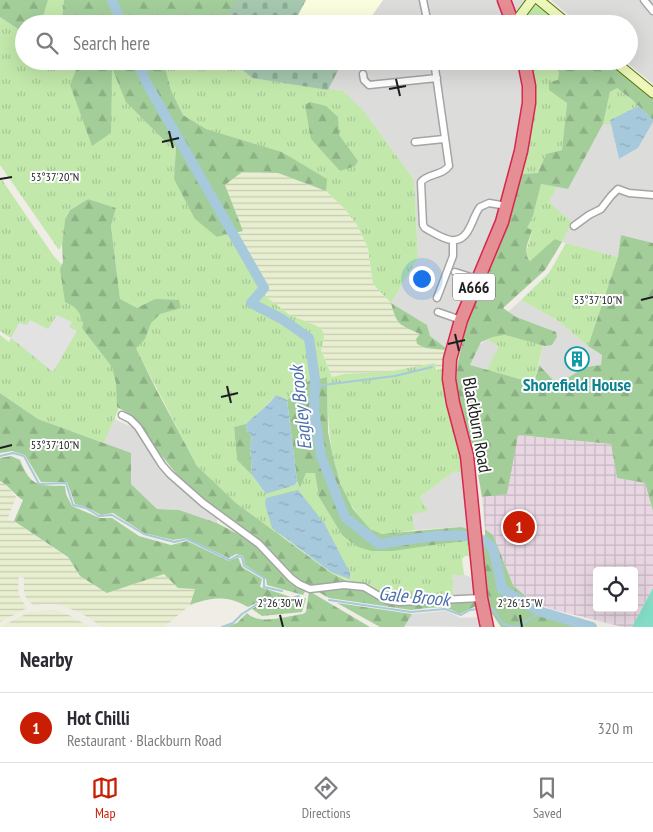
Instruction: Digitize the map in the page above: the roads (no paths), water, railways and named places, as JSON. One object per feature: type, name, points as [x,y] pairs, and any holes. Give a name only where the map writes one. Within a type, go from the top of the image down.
[{"type":"highway","points":[[504,0],[510,15]]},
{"type":"highway","name":"Blackburn Road","points":[[485,621],[468,456],[453,402],[449,379],[450,359],[461,320],[507,206],[521,152],[529,103],[529,86],[526,70]]},
{"type":"main road","points":[[521,15],[532,0]]},
{"type":"main road","points":[[539,0],[557,15]]},
{"type":"main road","points":[[625,70],[653,93]]},
{"type":"street","points":[[422,0],[426,15]]},
{"type":"street","points":[[647,1],[653,11]]},
{"type":"street","points":[[436,70],[449,166],[445,171],[426,177],[420,182],[422,221],[425,228],[448,240],[461,239],[468,233],[480,207],[489,203],[507,206]]},
{"type":"street","points":[[363,74],[369,88],[437,78]]},
{"type":"street","points":[[417,143],[444,139]]},
{"type":"street","points":[[574,226],[601,209],[610,196],[618,189],[634,193],[653,194]]},
{"type":"street","points":[[437,298],[453,256],[453,241]]},
{"type":"street","points":[[455,272],[477,279]]},
{"type":"street","points":[[438,312],[461,320]]},
{"type":"street","points":[[122,415],[126,416],[138,428],[170,474],[203,503],[259,544],[291,578],[308,589],[344,585],[364,587],[386,600],[399,602],[482,600]]},
{"type":"water","points":[[639,106],[653,122],[638,148],[619,159],[610,120]]},
{"type":"water","points":[[276,395],[287,400],[297,481],[295,485],[266,494],[252,475],[250,445],[252,437],[247,431],[246,424]]},
{"type":"water","points":[[298,490],[324,523],[350,573],[350,579],[331,572],[272,528],[265,504],[266,498]]},
{"type":"waterway","name":"Eagley Brook","points":[[112,0],[118,15]]},
{"type":"waterway","name":"Eagley Brook","points":[[141,70],[264,288],[251,303],[282,319],[309,338],[315,379],[314,410],[321,456],[345,517],[379,544],[456,535],[484,541],[492,548],[502,589],[542,612],[592,627]]},
{"type":"waterway","points":[[315,386],[395,376],[432,367]]},
{"type":"waterway","name":"Gale Brook","points":[[0,456],[13,453],[24,456],[39,484],[66,483],[73,505],[86,508],[99,516],[112,515],[144,534],[174,542],[187,539],[230,560],[237,556],[242,557],[244,566],[264,578],[264,587],[282,591]]},
{"type":"waterway","points":[[222,627],[233,623],[242,614],[256,605],[274,603],[299,596]]},
{"type":"waterway","name":"Gale Brook","points":[[329,600],[411,612],[445,609],[461,615],[470,610],[478,609]]},
{"type":"waterway","name":"Gale Brook","points":[[487,608],[492,608],[503,624],[516,627],[542,612]]},
{"type":"place","name":"Shorefield House","points":[[577,359]]},
{"type":"place","name":"Hot Chilli","points":[[519,527]]}]
